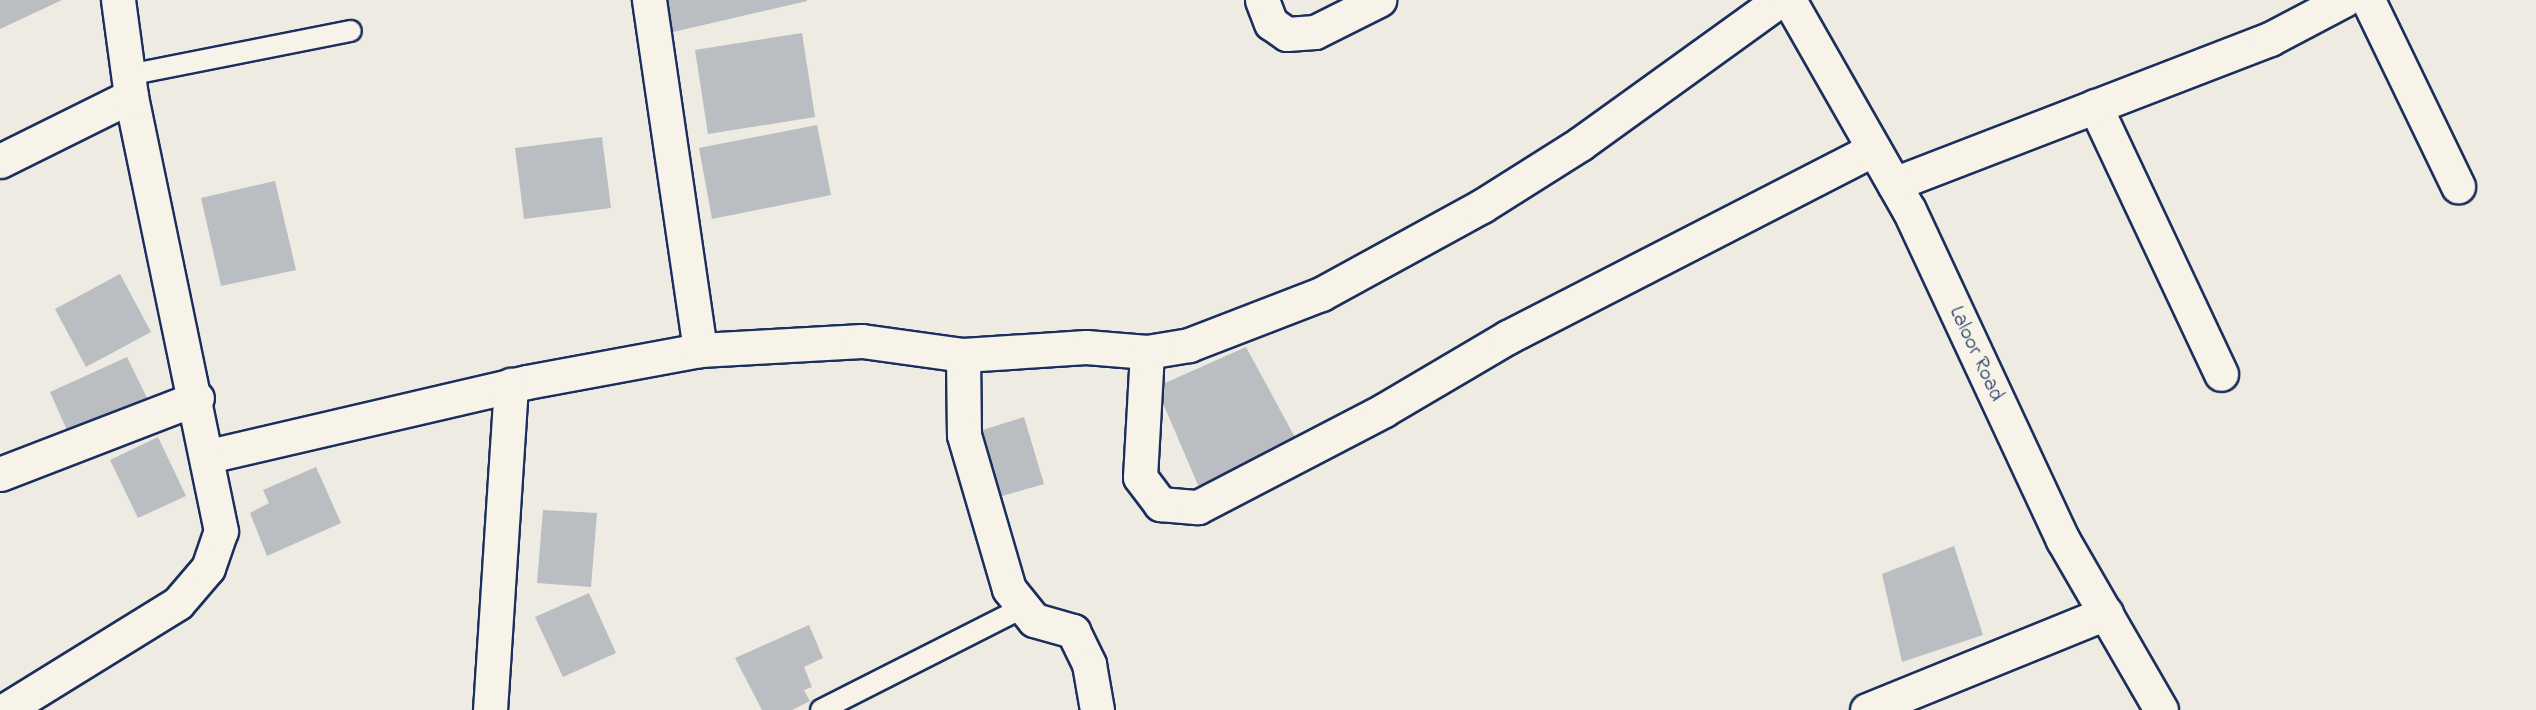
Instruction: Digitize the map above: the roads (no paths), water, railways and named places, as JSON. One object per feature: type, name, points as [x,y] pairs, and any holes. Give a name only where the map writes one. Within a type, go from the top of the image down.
[{"type":"street","points":[[5,710],[132,636],[178,603],[208,568],[221,531],[209,456],[130,86],[118,0]]},
{"type":"street","points":[[649,0],[700,350]]},
{"type":"street","points":[[1263,0],[1271,23],[1287,34],[1315,32],[1379,0]]},
{"type":"street","points":[[209,456],[511,385],[700,350],[862,341],[963,355],[1086,346],[1147,352],[1189,345],[1321,294],[1482,206],[1581,144],[1780,0]]},
{"type":"street","name":"Laloor Road","points":[[1789,0],[1894,184],[2063,540],[2161,710]]},
{"type":"street","points":[[1894,184],[2270,39],[2344,0]]},
{"type":"street","points":[[2368,0],[2458,186]]},
{"type":"street","points":[[0,161],[130,86]]},
{"type":"street","points":[[2095,106],[2221,374]]},
{"type":"street","points":[[1147,352],[1140,477],[1160,504],[1198,507],[1384,410],[1508,337],[1874,149]]},
{"type":"street","points":[[963,355],[964,435],[1009,588],[1020,609],[1035,620],[1073,631],[1089,664],[1097,710]]},
{"type":"street","points":[[490,710],[511,385]]},
{"type":"street","points":[[0,474],[197,398]]},
{"type":"street","points":[[1867,710],[2106,614]]},
{"type":"lane","points":[[130,86],[351,31]]},
{"type":"lane","points":[[821,710],[1020,609]]}]
